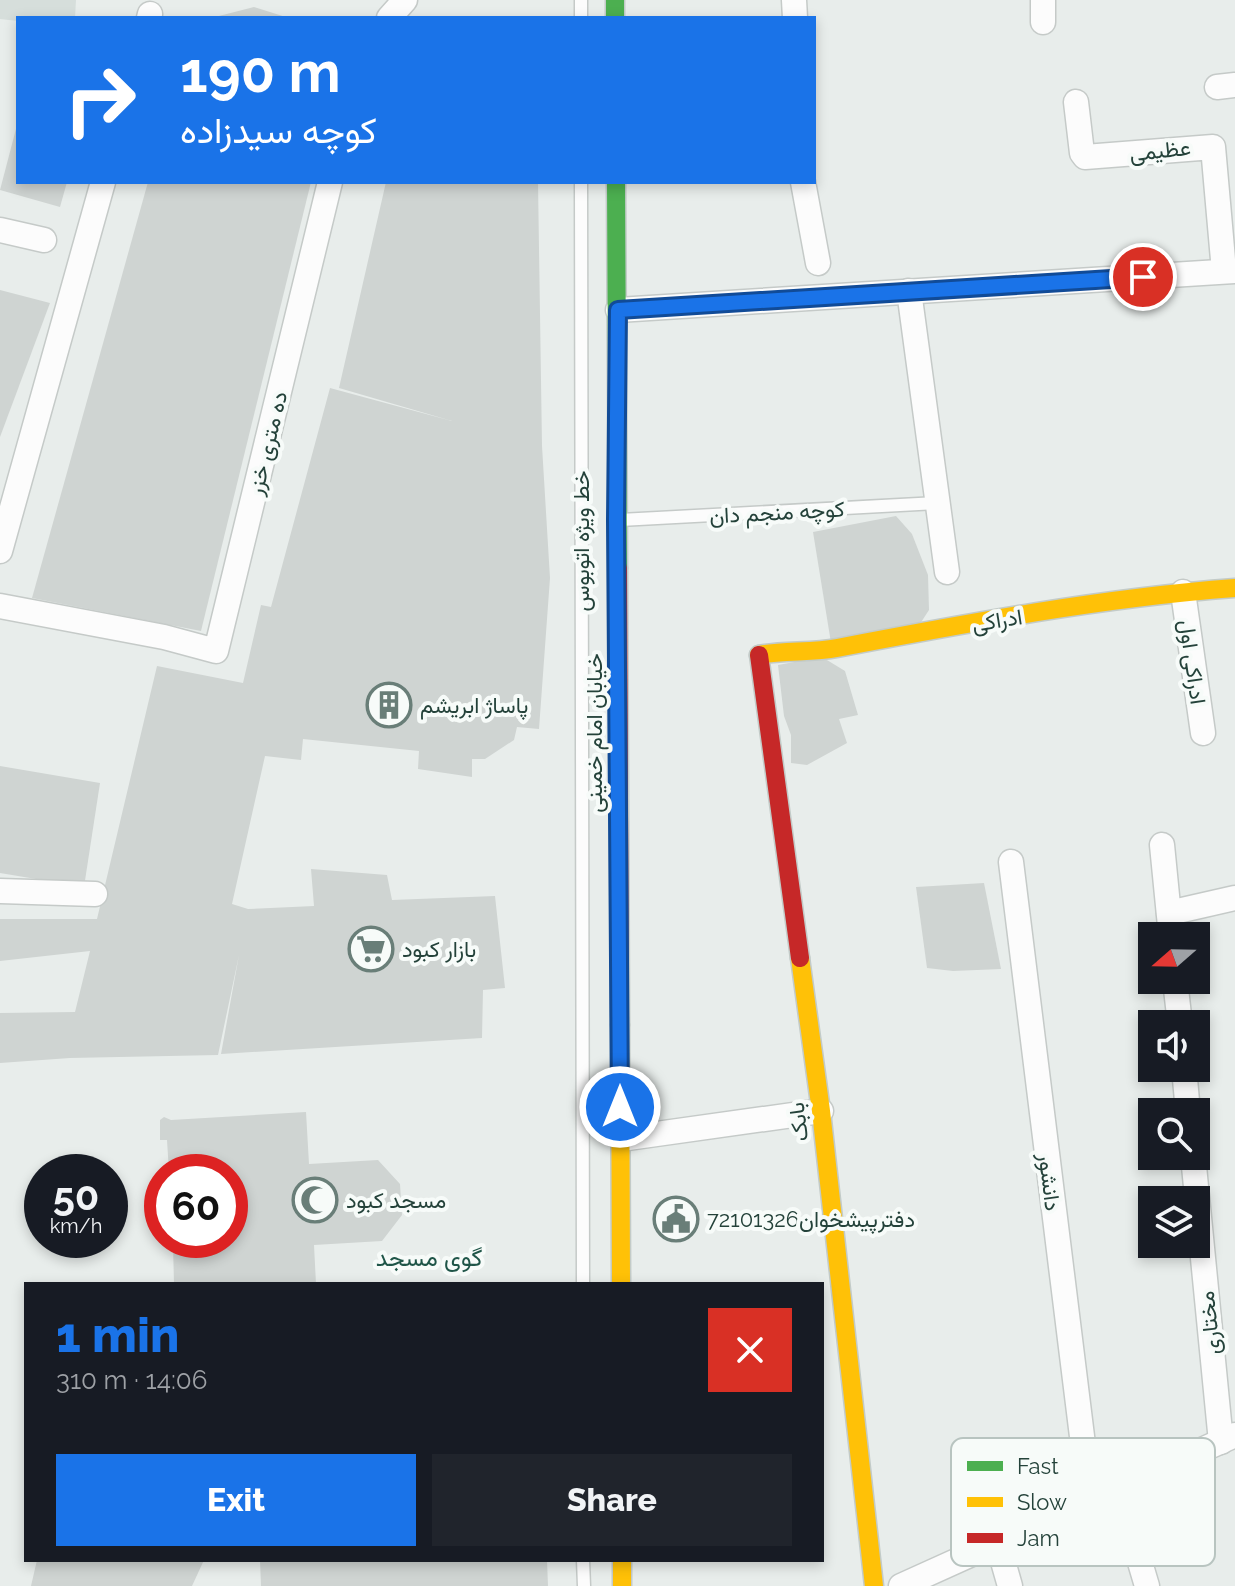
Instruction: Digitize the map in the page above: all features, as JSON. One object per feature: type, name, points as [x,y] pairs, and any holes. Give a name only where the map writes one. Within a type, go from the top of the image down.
[{"type":"street","points":[[391,16],[405,0]]},
{"type":"street","name":"عظیمی","points":[[1076,102],[1085,157],[1213,147],[1230,271]]},
{"type":"street","points":[[0,551],[102,184]]},
{"type":"street","name":"ده متری خزر","points":[[0,606],[164,637],[216,651],[330,184]]},
{"type":"street","name":"خیابان امام خمینی","points":[[616,184],[621,1282]]},
{"type":"street","points":[[803,184],[818,263]]},
{"type":"street","points":[[0,230],[44,240]]},
{"type":"street","points":[[618,310],[1230,271]]},
{"type":"street","points":[[909,291],[947,572]]},
{"type":"street","name":"ادراکی","points":[[759,654],[832,649],[914,633],[1183,592],[1235,588]]},
{"type":"street","name":"ادراکی اول","points":[[1183,592],[1203,733]]},
{"type":"street","name":"بابک","points":[[759,654],[821,1111],[874,1586]]},
{"type":"street","points":[[1162,845],[1170,922]]},
{"type":"street","name":"دانشور","points":[[1011,862],[1082,1438]]},
{"type":"street","points":[[0,891],[95,894]]},
{"type":"street","points":[[1175,922],[1235,898]]},
{"type":"street","points":[[621,1139],[821,1111]]},
{"type":"street","name":"مختاری","points":[[1195,1170],[1228,1438]]},
{"type":"street","points":[[622,1562],[622,1586]]},
{"type":"street","points":[[901,1586],[951,1564]]},
{"type":"street","points":[[1004,1566],[1010,1586]]},
{"type":"street","points":[[1141,1566],[1147,1586]]},
{"type":"lane","name":"خط ویژه اتوبوس","points":[[581,184],[583,1282]]},
{"type":"lane","name":"کوچه منجم دان","points":[[616,520],[937,503]]},
{"type":"lane","points":[[583,1562],[584,1586]]},
{"type":"shaded area","points":[[0,0],[76,0],[75,16],[16,16],[16,21],[0,19]]},
{"type":"building","points":[[254,7],[283,16],[219,16]]},
{"type":"building","points":[[16,129],[16,184],[66,184],[60,207],[0,190]]},
{"type":"building","points":[[147,184],[311,184],[201,631],[32,598]]},
{"type":"building","points":[[386,184],[538,184],[542,446],[550,578],[539,729],[517,727],[514,740],[485,759],[472,759],[472,777],[418,769],[419,751],[303,739],[301,760],[265,756],[232,904],[248,909],[314,906],[311,869],[387,875],[392,900],[495,896],[505,988],[483,990],[482,1038],[221,1054],[239,955],[218,1055],[70,1058],[0,1063],[0,1013],[75,1012],[90,951],[0,961],[0,919],[97,919],[157,666],[243,683],[261,605],[271,607],[330,388],[452,421],[339,388]]},
{"type":"building","points":[[0,290],[50,303],[0,437]]},
{"type":"building","points":[[896,516],[912,534],[928,575],[929,610],[914,633],[832,649],[813,532]]},
{"type":"building","points":[[822,657],[845,671],[858,715],[839,719],[847,743],[807,765],[791,763],[791,735],[784,716],[778,665]]},
{"type":"building","points":[[0,766],[100,783],[84,887],[0,873]]},
{"type":"building","points":[[984,883],[1001,969],[953,971],[927,968],[916,887]]},
{"type":"building","name":"مسجد کبود","points":[[306,1112],[309,1164],[378,1160],[400,1184],[402,1215],[382,1241],[314,1245],[316,1282],[174,1282],[173,1258],[248,1258],[248,1154],[168,1154],[167,1140],[160,1140],[160,1120],[164,1117],[171,1120]]},
{"type":"building","points":[[37,1562],[203,1562],[192,1586],[31,1586]]},
{"type":"building","points":[[260,1562],[547,1562],[548,1586],[261,1586]]},
{"type":"traffic: fast","points":[[615,0],[615,16]]},
{"type":"traffic: fast","points":[[616,184],[618,568]]},
{"type":"traffic: slow","points":[[759,655],[827,650],[1085,605],[1235,588]]},
{"type":"traffic: slow","points":[[800,958],[821,1111],[874,1586]]},
{"type":"traffic: slow","points":[[620,1025],[621,1282]]},
{"type":"traffic: slow","points":[[622,1562],[622,1586]]},
{"type":"traffic: jam","points":[[618,568],[620,1025]]},
{"type":"traffic: jam","points":[[759,655],[800,958]]},
{"type":"place","name":"پاساژ ابریشم","points":[[389,705]]},
{"type":"place","name":"بازار کبود","points":[[371,949]]},
{"type":"place","name":"مسجد کبود","points":[[315,1200]]},
{"type":"place","name":"دفترپیشخوان72101326","points":[[676,1219]]},
{"type":"district","name":"گوی مسجد","points":[[429,1258]]},
{"type":"route","points":[[620,1107],[616,520],[618,310],[1143,277]]}]
